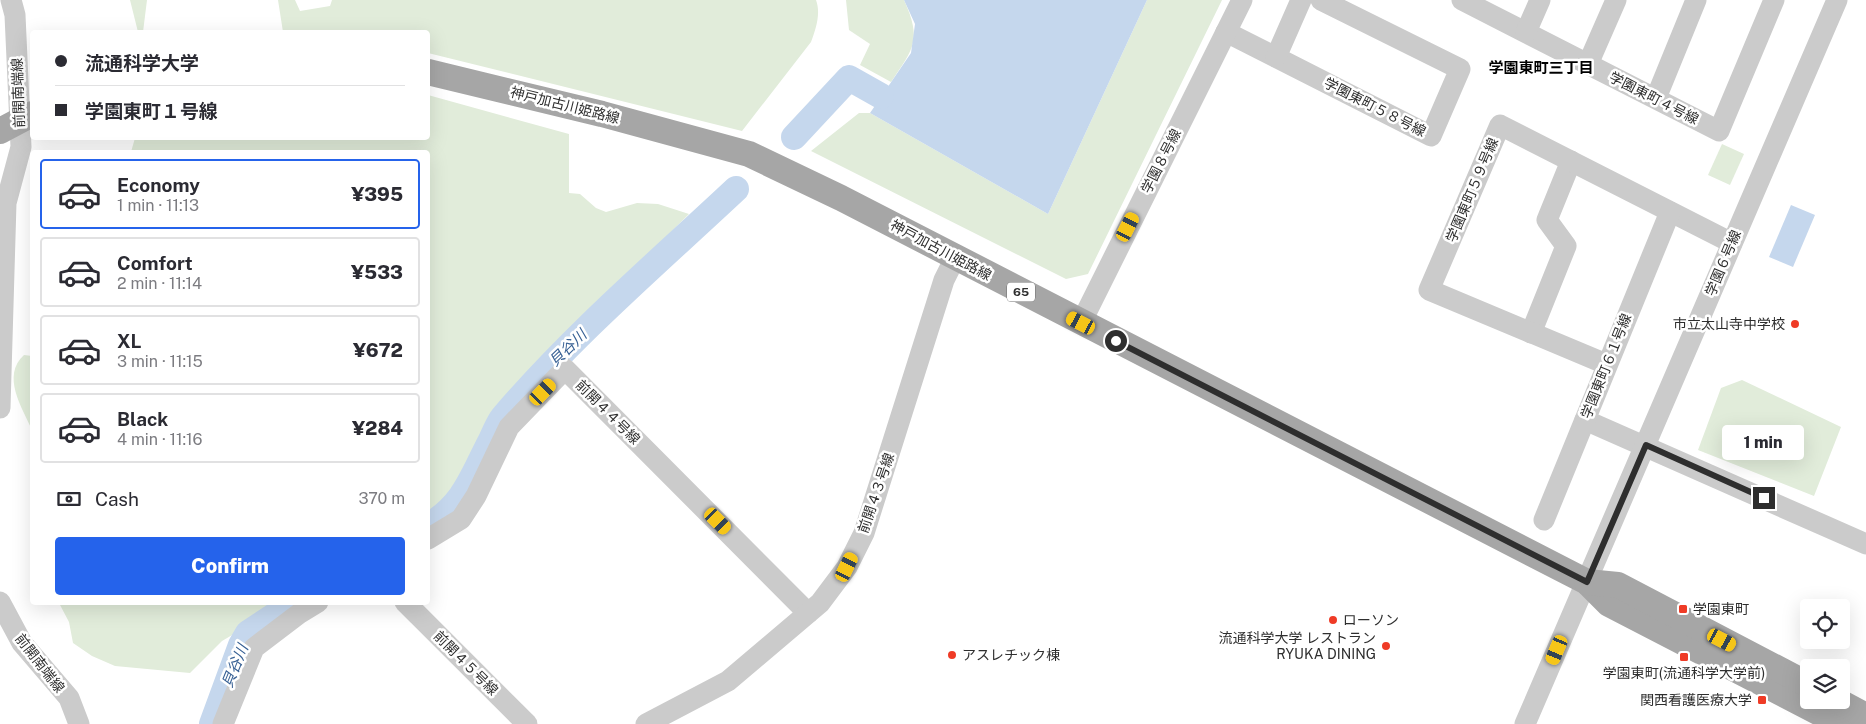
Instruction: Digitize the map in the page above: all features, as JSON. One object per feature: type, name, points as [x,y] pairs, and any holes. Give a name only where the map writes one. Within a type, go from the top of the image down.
[{"type":"main road","name":"神戸加古川姫路線","points":[[430,72],[602,114],[750,154],[841,198],[1587,582],[1610,604],[1841,724]]},
{"type":"main road","name":"神戸加古川姫路線","points":[[1587,582],[1618,585],[1800,681]]},
{"type":"main road","points":[[1850,707],[1866,716]]},
{"type":"street","name":"学園８号線","points":[[1081,323],[1242,0]]},
{"type":"street","points":[[1276,57],[1301,0]]},
{"type":"street","name":"学園東町５８号線","points":[[1226,32],[1431,136],[1460,70],[1321,0]]},
{"type":"street","points":[[1526,32],[1540,0]]},
{"type":"street","points":[[1588,64],[1616,0]]},
{"type":"street","points":[[1656,98],[1696,0]]},
{"type":"street","name":"学園東町４号線","points":[[1473,2],[1526,32],[1719,131],[1774,0]]},
{"type":"street","name":"学園６号線","points":[[1525,724],[1837,0]]},
{"type":"street","name":"前開南端線","points":[[0,408],[6,203],[21,147],[17,122],[13,8]]},
{"type":"street","name":"学園東町５９号線","points":[[1606,364],[1429,290],[1500,125],[1732,243]]},
{"type":"street","points":[[1531,333],[1566,246],[1547,220],[1571,161]]},
{"type":"street","name":"学園東町６１号線","points":[[1544,506],[1584,420],[1670,212]]},
{"type":"street","name":"前開４３号線","points":[[646,724],[728,681],[820,603],[847,567],[864,533],[944,280],[955,258]]},
{"type":"street","name":"前開４４号線","points":[[430,538],[461,518],[476,496],[509,427],[565,369],[808,612]]},
{"type":"street","points":[[1584,420],[1646,445],[1866,544]]},
{"type":"street","name":"前開南端線","points":[[0,602],[22,644],[69,698],[79,724]]},
{"type":"street","points":[[223,724],[254,648],[314,605]]},
{"type":"street","name":"前開４５号線","points":[[408,605],[527,724]]},
{"type":"green space","points":[[130,0],[147,0],[143,30],[138,30]]},
{"type":"green space","points":[[278,0],[295,0],[300,11],[330,6],[332,0],[816,0],[818,16],[811,42],[742,131],[430,53],[430,30],[283,30]]},
{"type":"green space","points":[[846,0],[904,0],[913,25],[913,43],[910,52],[891,82],[860,65],[870,44],[849,30]]},
{"type":"green space","points":[[1147,0],[1222,0],[1088,274],[1066,279],[811,151],[859,113],[870,113],[1048,214]]},
{"type":"green space","points":[[430,96],[569,134],[569,193],[580,194],[596,208],[606,212],[637,203],[658,204],[689,214],[495,408],[462,486],[430,517],[430,150],[132,150],[134,140],[430,140]]},
{"type":"green space","points":[[1722,144],[1744,154],[1730,185],[1708,175]]},
{"type":"green space","points":[[24,355],[30,356],[30,426],[16,392],[14,372],[17,363]]},
{"type":"green space","points":[[1742,380],[1841,427],[1814,496],[1698,450],[1721,388]]},
{"type":"green space","points":[[60,605],[284,605],[222,641],[190,673],[115,666],[92,656],[73,643],[69,622]]},
{"type":"water","points":[[904,0],[1147,0],[1048,214],[870,113],[911,53],[915,24]]},
{"type":"water","points":[[1791,205],[1815,215],[1793,267],[1769,257]]},
{"type":"waterway","name":"貝谷川","points":[[794,137],[849,78],[881,96]]},
{"type":"waterway","name":"貝谷川","points":[[430,525],[441,517],[459,499],[501,419],[530,386],[616,300],[736,189]]},
{"type":"waterway","name":"貝谷川","points":[[212,724],[241,645],[248,633],[290,605]]},
{"type":"place","name":"市立太山寺中学校","points":[[1795,324]]},
{"type":"place","name":"学園東町","points":[[1683,609]]},
{"type":"place","name":"ローソン","points":[[1333,620]]},
{"type":"place","name":"流通科学大学 レストラン RYUKA DINING","points":[[1386,646]]},
{"type":"place","name":"アスレチック棟","points":[[952,655]]},
{"type":"place","name":"学園東町(流通科学大学前)","points":[[1684,657]]},
{"type":"place","name":"関西看護医療大学","points":[[1762,700]]},
{"type":"district","name":"学園東町三丁目","points":[[1541,68]]},
{"type":"route","points":[[1116,341],[1587,582],[1646,445],[1764,498]]}]
